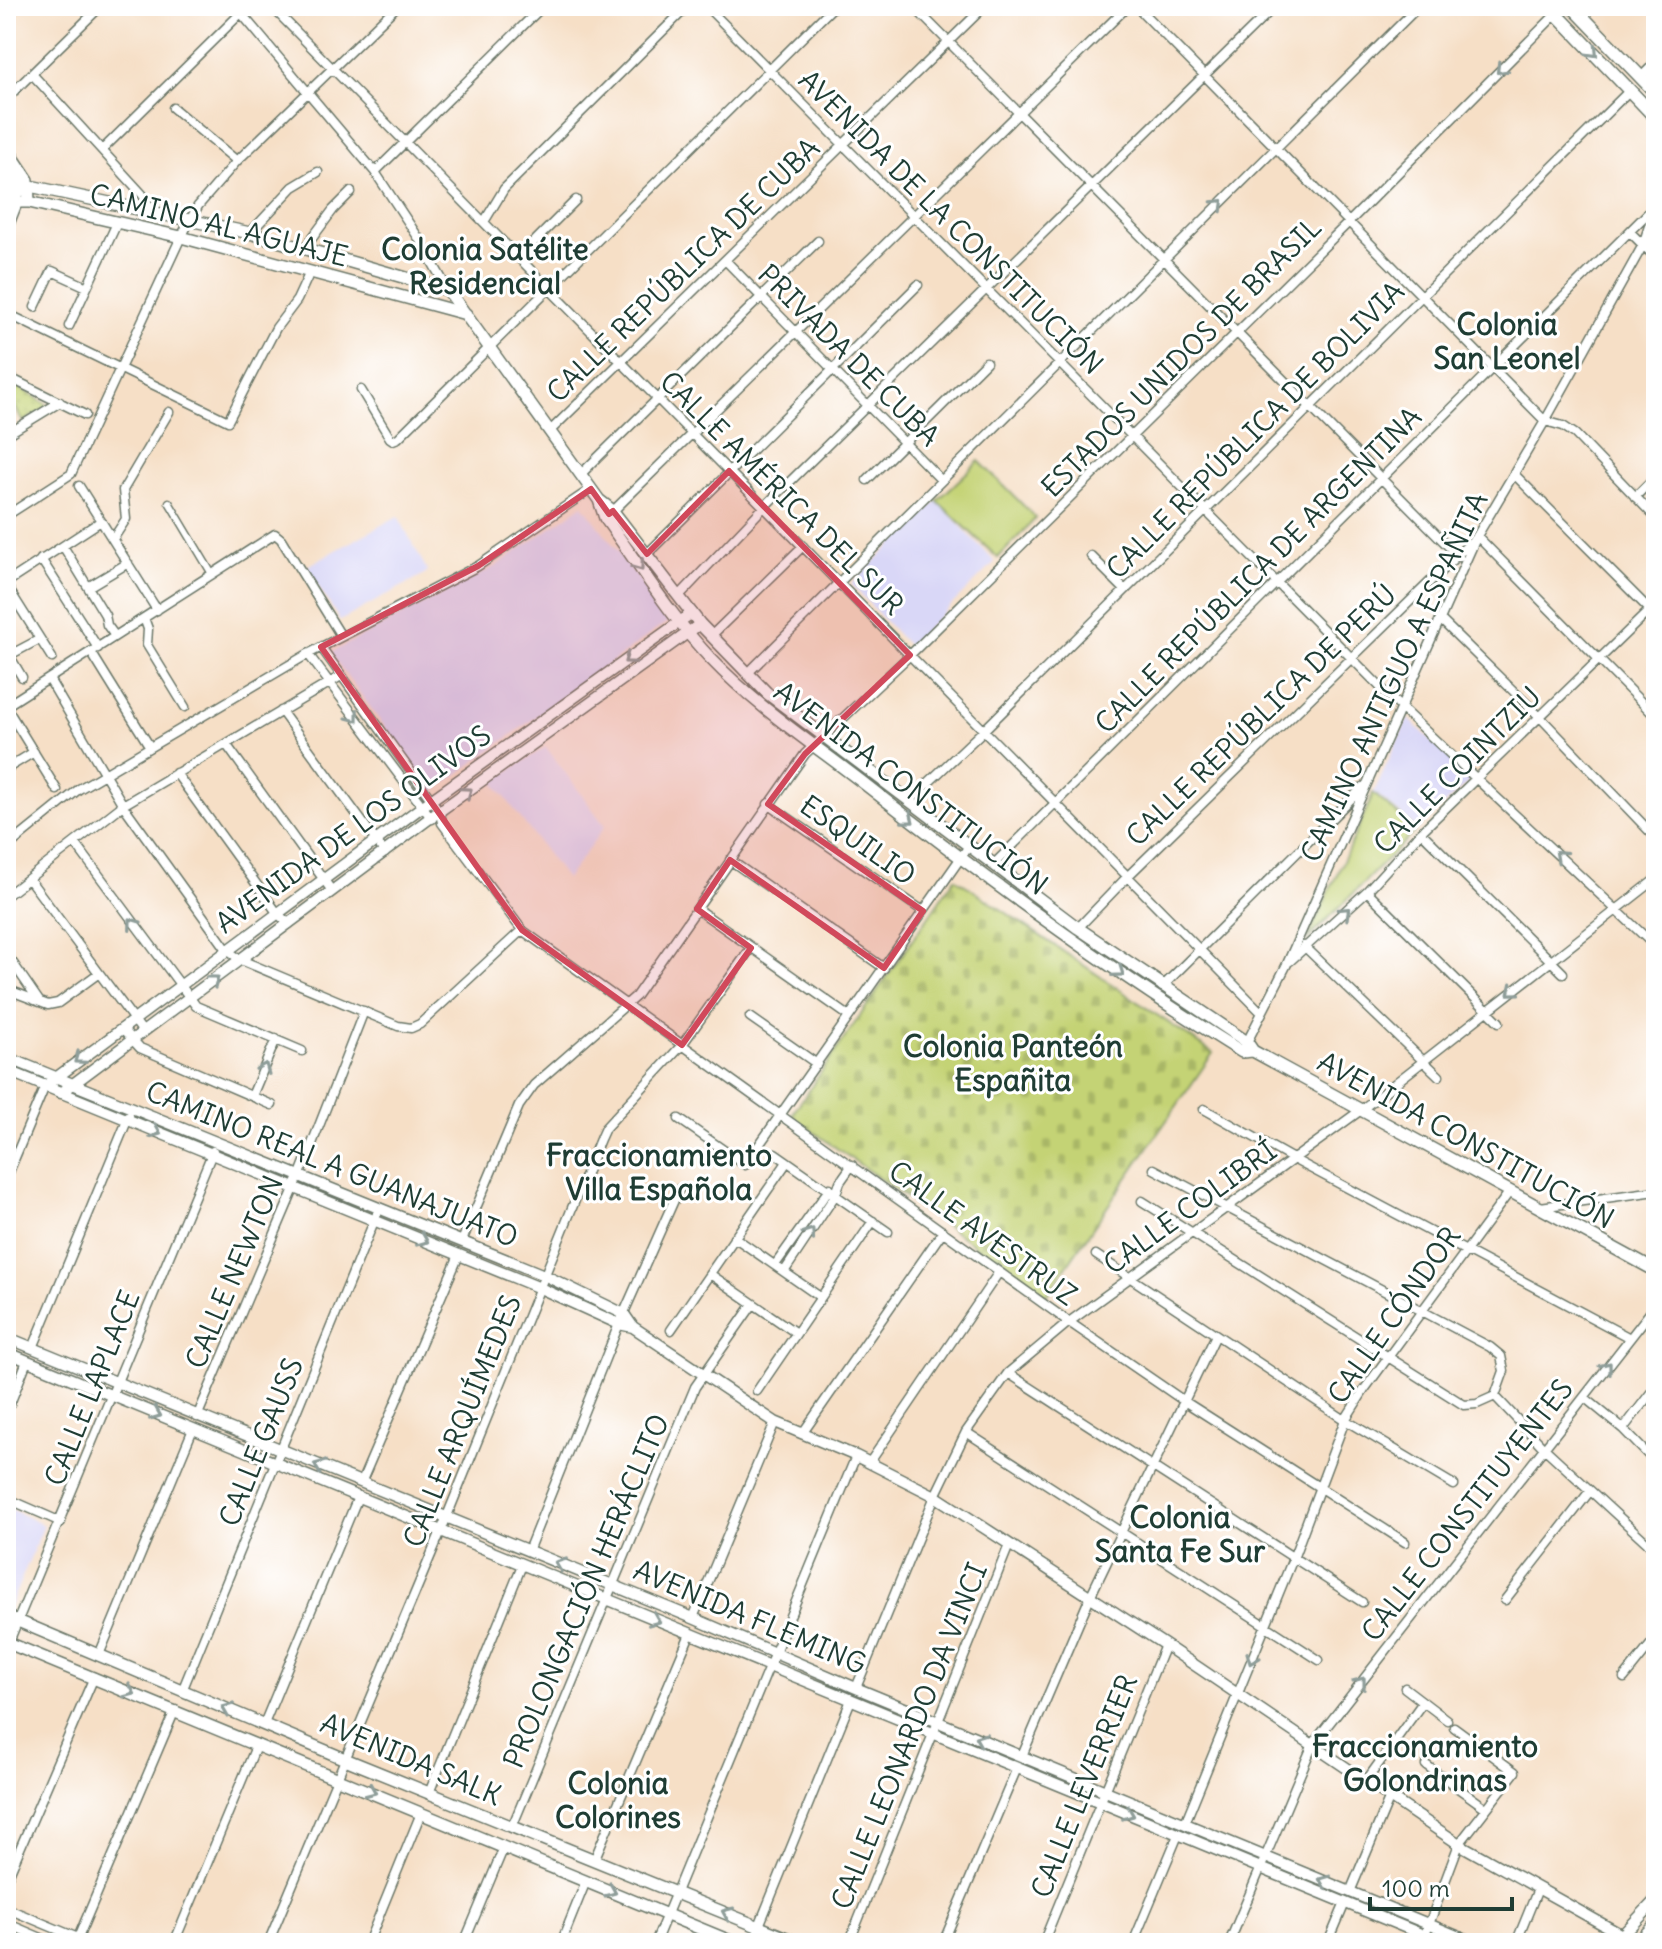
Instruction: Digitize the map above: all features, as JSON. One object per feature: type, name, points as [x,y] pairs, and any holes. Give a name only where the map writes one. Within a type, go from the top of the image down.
[{"type":"highway","points":[[1639,1943],[1656,1926]]},
{"type":"main road","points":[[1572,6],[1656,93]]},
{"type":"main road","points":[[1556,9],[1656,118]]},
{"type":"main road","points":[[6,147],[25,173],[24,201]]},
{"type":"main road","points":[[6,165],[25,186]]},
{"type":"main road","name":"CAMINO AL AGUAJE","points":[[6,188],[25,186],[152,210],[250,233],[448,290]]},
{"type":"main road","name":"CAMINO AL AGUAJE","points":[[6,202],[24,201],[181,237],[466,314]]},
{"type":"main road","name":"AVENIDA CONSTITUCIÓN","points":[[448,290],[599,500],[681,621],[708,655],[755,702],[960,859],[1155,997],[1656,1271]]},
{"type":"main road","name":"AVENIDA CONSTITUCIÓN","points":[[609,515],[647,554],[700,624],[767,693],[1078,928],[1247,1048]]},
{"type":"main road","name":"AVENIDA SALK","points":[[12,1618],[345,1759],[799,1943]]},
{"type":"main road","name":"AVENIDA SALK","points":[[7,1645],[175,1710],[735,1943]]},
{"type":"main road","points":[[1619,1939],[1656,1900]]},
{"type":"street","points":[[6,99],[101,6]]},
{"type":"street","name":"CALLE AMÉRICA DEL SUR","points":[[271,6],[1261,1012]]},
{"type":"street","points":[[6,516],[71,474],[189,219],[237,161],[397,6]]},
{"type":"street","points":[[375,172],[543,6]]},
{"type":"street","points":[[484,222],[513,180],[688,6]]},
{"type":"street","name":"AVENIDA DE LA CONSTITUCIÓN","points":[[706,6],[1401,708],[1656,947]]},
{"type":"street","points":[[361,390],[393,440],[834,6]]},
{"type":"street","points":[[913,6],[1466,563]]},
{"type":"street","name":"CALLE REPÚBLICA DE CUBA","points":[[549,432],[985,6]]},
{"type":"street","points":[[609,515],[1128,6]]},
{"type":"street","points":[[1136,6],[1545,421],[1563,426],[1575,434],[1656,518]]},
{"type":"street","points":[[679,596],[764,507],[1275,6]]},
{"type":"street","points":[[747,674],[1419,6]]},
{"type":"street","points":[[103,149],[244,9]]},
{"type":"street","name":"AVENIDA CONSTITUCIÓN","points":[[244,9],[308,94],[375,172],[448,290]]},
{"type":"street","name":"ESTADOS UNIDOS DE BRASIL","points":[[462,1241],[519,1106],[534,1085],[636,996],[768,804],[814,746],[1349,222],[1556,9]]},
{"type":"street","points":[[1641,77],[1656,62]]},
{"type":"street","points":[[32,74],[103,149],[152,210]]},
{"type":"street","name":"CALLE REPÚBLICA DE BOLIVIA","points":[[910,800],[1630,90]]},
{"type":"street","points":[[173,108],[237,161]]},
{"type":"street","points":[[250,233],[293,187],[318,172]]},
{"type":"street","points":[[304,249],[333,210],[351,192]]},
{"type":"street","points":[[518,258],[576,200]]},
{"type":"street","points":[[6,233],[24,201]]},
{"type":"street","name":"CALLE REPÚBLICA DE ARGENTINA","points":[[993,865],[1655,206]]},
{"type":"street","name":"CAMINO ANTIGUO A ESPAÑITA","points":[[1247,1048],[1477,536],[1515,475],[1643,245],[1655,206]]},
{"type":"street","points":[[69,326],[117,223]]},
{"type":"street","points":[[1630,232],[1656,258]]},
{"type":"street","points":[[580,475],[818,241]]},
{"type":"street","name":"PRIVADA DE CUBA","points":[[725,260],[941,480]]},
{"type":"street","points":[[35,307],[52,271],[87,287]]},
{"type":"street","points":[[6,313],[228,421],[276,328],[297,300],[310,272]]},
{"type":"street","points":[[647,554],[918,285]]},
{"type":"street","points":[[867,480],[986,362]]},
{"type":"street","points":[[6,376],[85,415]]},
{"type":"street","points":[[6,435],[60,402]]},
{"type":"street","points":[[113,539],[126,519],[123,490],[169,412]]},
{"type":"street","points":[[1515,475],[1654,610]]},
{"type":"street","points":[[1635,497],[1656,476]]},
{"type":"street","points":[[79,486],[157,610]]},
{"type":"street","points":[[6,848],[79,789],[308,654],[478,566],[591,489]]},
{"type":"street","points":[[169,502],[212,574]]},
{"type":"street","points":[[61,671],[6,584],[101,521]]},
{"type":"street","points":[[57,790],[6,706],[275,534],[341,636]]},
{"type":"street","points":[[1477,536],[1656,717]]},
{"type":"street","name":"CALLE REPÚBLICA DE PERÚ","points":[[1078,928],[1477,536]]},
{"type":"street","points":[[63,546],[115,636]]},
{"type":"street","points":[[711,636],[803,546]]},
{"type":"street","points":[[1091,556],[1125,590]]},
{"type":"street","points":[[41,559],[90,636],[94,650],[150,747]]},
{"type":"street","points":[[88,587],[128,563]]},
{"type":"street","name":"CALLE COINTZIU","points":[[1287,964],[1367,891],[1421,832],[1654,610]]},
{"type":"street","name":"AVENIDA DE LOS OLIVOS","points":[[45,1086],[421,807],[692,613]]},
{"type":"street","points":[[144,618],[148,629],[147,645],[194,721]]},
{"type":"street","points":[[1441,620],[1656,838]]},
{"type":"street","name":"AVENIDA DE LOS OLIVOS","points":[[61,1093],[332,891],[437,818],[700,624]]},
{"type":"street","points":[[90,636],[107,625]]},
{"type":"street","points":[[31,690],[7,654],[40,639]]},
{"type":"street","points":[[321,647],[431,800],[437,818]]},
{"type":"street","points":[[308,654],[421,807],[437,818]]},
{"type":"street","points":[[6,896],[123,805],[341,676]]},
{"type":"street","points":[[49,679],[123,805],[228,951],[241,960],[398,1026],[411,1028],[420,1024],[522,930]]},
{"type":"street","points":[[281,711],[385,853]]},
{"type":"street","points":[[226,744],[332,891]]},
{"type":"street","points":[[501,750],[509,762]]},
{"type":"street","points":[[6,769],[34,752]]},
{"type":"street","points":[[176,773],[278,914],[289,924]]},
{"type":"street","points":[[1162,987],[1366,784]]},
{"type":"street","name":"ESQUILIO","points":[[768,804],[923,911]]},
{"type":"street","name":"CALLE AVESTRUZ","points":[[437,818],[522,930],[1069,1322],[1184,1401],[1405,1542]]},
{"type":"street","points":[[1421,832],[1563,973]]},
{"type":"street","points":[[75,843],[188,999],[205,1012],[302,1051]]},
{"type":"street","points":[[679,1119],[745,1165],[969,846]]},
{"type":"street","points":[[730,860],[884,968]]},
{"type":"street","points":[[29,879],[143,1032]]},
{"type":"street","name":"CALLE COLIBRÍ","points":[[856,1688],[935,1496],[966,1432],[1008,1373],[1069,1322],[1424,1062],[1656,879]]},
{"type":"street","points":[[1367,891],[1499,1022]]},
{"type":"street","points":[[697,909],[849,1016]]},
{"type":"street","points":[[1297,940],[1439,1076]]},
{"type":"street","name":"CALLE ARQUÍMEDES","points":[[268,1943],[441,1531],[605,1128],[682,1045],[751,948]]},
{"type":"street","points":[[6,953],[39,1002]]},
{"type":"street","points":[[6,989],[48,1005],[58,1003],[99,973]]},
{"type":"street","name":"CALLE NEWTON","points":[[197,1417],[299,1177],[364,1011]]},
{"type":"street","points":[[750,1017],[817,1064]]},
{"type":"street","points":[[122,1028],[140,1048],[272,1105]]},
{"type":"street","points":[[252,1096],[276,1039]]},
{"type":"street","name":"CAMINO REAL A GUANAJUATO","points":[[6,1057],[544,1275],[622,1319],[775,1422],[870,1462],[935,1496],[1165,1645],[1389,1799],[1619,1939]]},
{"type":"street","name":"CAMINO REAL A GUANAJUATO","points":[[6,1070],[622,1319]]},
{"type":"street","points":[[6,1179],[45,1086]]},
{"type":"street","points":[[33,1348],[132,1109]]},
{"type":"street","points":[[1204,1109],[1630,1338]]},
{"type":"street","name":"CALLE LAPLACE","points":[[7,1645],[12,1618],[61,1522],[216,1143]]},
{"type":"street","points":[[775,1153],[888,1232]]},
{"type":"street","points":[[671,1330],[787,1162]]},
{"type":"street","points":[[775,1265],[852,1165]]},
{"type":"street","points":[[1142,1201],[1464,1405],[1477,1404],[1495,1396],[1504,1371],[1501,1356],[1490,1347],[1154,1169]]},
{"type":"street","points":[[528,1551],[622,1319],[679,1189]]},
{"type":"street","points":[[784,1272],[832,1191]]},
{"type":"street","name":"CALLE CÓNDOR","points":[[1185,1823],[1294,1556],[1345,1420],[1510,1191]]},
{"type":"street","points":[[1540,1207],[1656,1191]]},
{"type":"street","name":"CALLE GAUSS","points":[[182,1691],[379,1209]]},
{"type":"street","points":[[757,1391],[873,1221]]},
{"type":"street","points":[[802,1434],[943,1231]]},
{"type":"street","points":[[734,1237],[820,1297]]},
{"type":"street","points":[[361,1483],[459,1255]]},
{"type":"street","points":[[1096,1255],[1345,1420],[1454,1485]]},
{"type":"street","points":[[870,1462],[999,1272]]},
{"type":"street","points":[[710,1274],[796,1333]]},
{"type":"street","name":"PROLONGACIÓN HERÁCLITO","points":[[512,1827],[695,1387],[753,1304]]},
{"type":"street","name":"CALLE CONSTITUYENTES","points":[[1229,1943],[1313,1744],[1656,1305]]},
{"type":"street","points":[[1022,1756],[1090,1597],[1216,1335]]},
{"type":"street","name":"AVENIDA FLEMING","points":[[6,1337],[776,1652],[856,1688],[1474,1943]]},
{"type":"street","name":"AVENIDA FLEMING","points":[[6,1352],[1261,1868],[1423,1939],[1443,1943]]},
{"type":"street","points":[[6,1414],[27,1361]]},
{"type":"street","points":[[1008,1373],[1362,1602]]},
{"type":"street","points":[[1623,1429],[1656,1386]]},
{"type":"street","points":[[1495,1396],[1543,1447],[1656,1551]]},
{"type":"street","points":[[1584,1397],[1623,1429],[1656,1463]]},
{"type":"street","points":[[693,1618],[775,1422]]},
{"type":"street","points":[[99,1655],[193,1429]]},
{"type":"street","points":[[966,1432],[1319,1660]]},
{"type":"street","points":[[655,1943],[856,1456]]},
{"type":"street","points":[[1505,1600],[1590,1491]]},
{"type":"street","points":[[264,1724],[358,1497]]},
{"type":"street","points":[[6,1498],[61,1522]]},
{"type":"street","name":"CALLE LEONARDO DA VINCI","points":[[849,1943],[1009,1545]]},
{"type":"street","points":[[429,1793],[522,1565]]},
{"type":"street","points":[[595,1858],[690,1634]]},
{"type":"street","points":[[1624,1678],[1656,1638]]},
{"type":"street","name":"CALLE LEVERRIER","points":[[1043,1943],[1165,1645]]},
{"type":"street","points":[[6,1881],[94,1677]]},
{"type":"street","points":[[1405,1688],[1515,1772],[1459,1844],[1423,1939]]},
{"type":"street","points":[[759,1926],[851,1700]]},
{"type":"street","points":[[1366,1781],[1423,1702]]},
{"type":"street","points":[[78,1938],[175,1710]]},
{"type":"street","points":[[174,1943],[257,1744]]},
{"type":"street","points":[[1426,1765],[1486,1808]]},
{"type":"street","points":[[943,1943],[1017,1768]]},
{"type":"street","points":[[1350,1892],[1389,1799]]},
{"type":"street","points":[[368,1943],[421,1813]]},
{"type":"street","points":[[1133,1943],[1178,1835]]},
{"type":"street","points":[[464,1943],[504,1847]]},
{"type":"street","points":[[561,1943],[586,1881]]},
{"type":"street","points":[[1516,1943],[1538,1889]]},
{"type":"street","points":[[1328,1943],[1345,1903]]},
{"type":"street","points":[[6,1908],[90,1943]]},
{"type":"street","points":[[6,1923],[53,1943]]},
{"type":"highlighted area","points":[[729,471],[910,655],[805,754],[768,804],[923,911],[884,968],[730,860],[697,909],[751,948],[682,1045],[522,930],[321,647],[478,566],[591,489],[609,514],[613,511],[647,554]]},
{"type":"shaded area","points":[[937,501],[995,562],[909,647],[851,584]]},
{"type":"shaded area","points":[[583,505],[670,620],[433,792],[330,653],[496,566]]},
{"type":"shaded area","points":[[398,516],[428,572],[340,621],[306,567]]},
{"type":"shaded area","points":[[1408,718],[1472,779],[1418,829],[1374,792]]},
{"type":"shaded area","points":[[546,747],[605,826],[566,879],[493,781]]},
{"type":"shaded area","points":[[6,1507],[44,1525],[10,1606],[6,1604]]},
{"type":"green space","points":[[6,379],[49,406],[23,422],[6,389]]},
{"type":"green space","points":[[979,461],[1036,518],[998,558],[937,501]]},
{"type":"green space","points":[[1373,793],[1416,830],[1307,940],[1370,802]]},
{"type":"green space","points":[[955,878],[1213,1053],[1046,1296],[791,1116]]},
{"type":"district","name":"Colonia Satélite Residencial","points":[[485,266]]},
{"type":"district","name":"Colonia San Leonel","points":[[1507,341]]},
{"type":"district","name":"Colonia Panteón Españita","points":[[1013,1063]]},
{"type":"district","name":"Fraccionamiento Villa Española","points":[[659,1172]]},
{"type":"district","name":"Colonia Santa Fe Sur","points":[[1180,1534]]},
{"type":"district","name":"Fraccionamiento Golondrinas","points":[[1425,1763]]},
{"type":"district","name":"Colonia Colorines","points":[[618,1800]]}]
